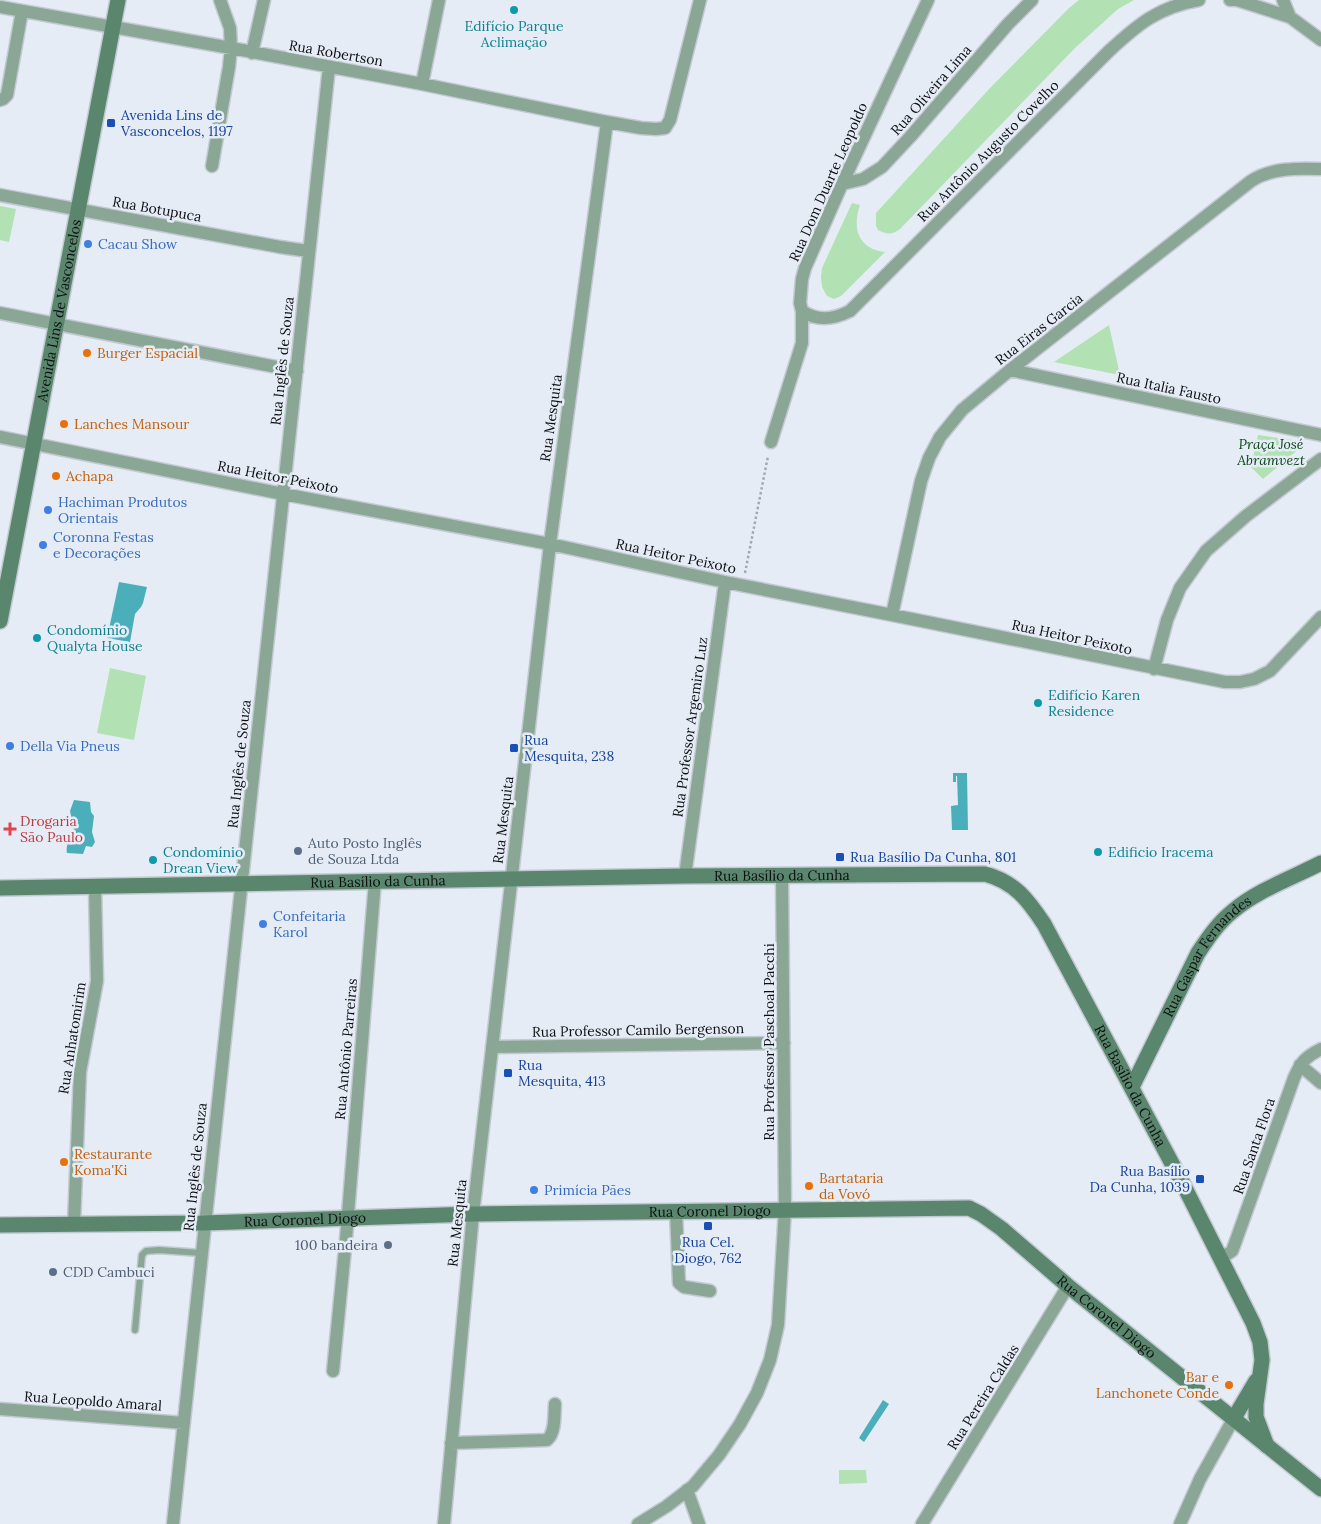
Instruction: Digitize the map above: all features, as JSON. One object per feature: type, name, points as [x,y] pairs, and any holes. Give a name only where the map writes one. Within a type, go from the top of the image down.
[{"type":"street","name":"Avenida Lins de Vasconcelos","points":[[0,621],[118,0]]},
{"type":"street","points":[[212,166],[231,48],[230,28],[220,0]]},
{"type":"street","points":[[252,53],[264,0]]},
{"type":"street","points":[[422,84],[439,0]]},
{"type":"street","name":"Rua Robertson","points":[[0,7],[26,8],[113,27],[422,84],[607,122],[656,129],[665,128],[670,120],[700,0]]},
{"type":"street","name":"Rua Dom Duarte Leopoldo","points":[[771,442],[802,343],[800,292],[805,268],[928,0]]},
{"type":"street","name":"Rua Oliveira Lima","points":[[842,184],[863,179],[882,167],[1008,24],[1032,0]]},
{"type":"street","name":"Rua Antônio Augusto Covelho","points":[[802,311],[808,316],[819,319],[840,316],[850,311],[1134,27],[1184,1],[1199,0]]},
{"type":"street","points":[[1230,0],[1238,0],[1290,17],[1321,40]]},
{"type":"street","points":[[1283,0],[1290,17]]},
{"type":"street","points":[[0,100],[7,94],[26,8]]},
{"type":"street","name":"Rua Inglês de Souza","points":[[173,1524],[328,67]]},
{"type":"street","name":"Rua Mesquita","points":[[444,1524],[450,1443],[473,1214],[550,544],[607,122]]},
{"type":"street","name":"Rua Eiras Garcia","points":[[892,615],[921,481],[929,458],[940,437],[962,410],[1010,370],[1255,178],[1260,175],[1290,169],[1321,169]]},
{"type":"street","name":"Rua Botupuca","points":[[0,196],[308,251]]},
{"type":"street","points":[[0,313],[297,370]]},
{"type":"street","name":"Rua Italia Fausto","points":[[1010,370],[1321,434]]},
{"type":"street","name":"Rua Heitor Peixoto","points":[[0,437],[283,494],[550,544],[742,586],[1226,682],[1254,679],[1270,671],[1321,617]]},
{"type":"street","points":[[1154,669],[1167,620],[1180,588],[1206,551],[1246,516],[1321,459]]},
{"type":"street","name":"Rua Professor Argemiro Luz","points":[[685,876],[725,582]]},
{"type":"street","name":"Rua Gaspar Fernandes","points":[[1132,1088],[1198,953],[1212,932],[1232,912],[1252,898],[1321,864]]},
{"type":"street","name":"Rua Basílio da Cunha","points":[[0,888],[685,876],[985,874],[994,877],[1010,885],[1028,900],[1044,924],[1222,1258],[1260,1342],[1262,1360],[1256,1417],[1267,1446]]},
{"type":"street","name":"Rua Professor Paschoal Pacchi","points":[[638,1524],[692,1486],[719,1455],[757,1394],[770,1360],[778,1325],[785,1209],[782,875]]},
{"type":"street","name":"Rua Antônio Parreiras","points":[[333,1371],[375,881]]},
{"type":"street","name":"Rua Anhatomirim","points":[[74,1224],[80,1072],[97,981],[95,887]]},
{"type":"street","name":"Rua Professor Camilo Bergenson","points":[[492,1047],[784,1043]]},
{"type":"street","name":"Rua Santa Flora","points":[[1222,1258],[1232,1251],[1300,1065],[1306,1058],[1321,1049]]},
{"type":"street","points":[[1300,1065],[1321,1083]]},
{"type":"street","name":"Rua Coronel Diogo","points":[[0,1225],[204,1223],[473,1214],[969,1208],[1002,1229],[1068,1286],[1321,1489]]},
{"type":"street","points":[[676,1211],[679,1283],[684,1288],[710,1291]]},
{"type":"street","name":"Rua Pereira Caldas","points":[[922,1524],[1068,1286]]},
{"type":"street","points":[[1180,1524],[1200,1479],[1261,1372]]},
{"type":"street","points":[[450,1443],[547,1440],[553,1427],[555,1404]]},
{"type":"street","name":"Rua Leopoldo Amaral","points":[[0,1409],[184,1423]]},
{"type":"street","points":[[687,1490],[699,1524]]},
{"type":"lane","points":[[135,1330],[142,1256],[146,1251],[201,1253]]},
{"type":"path","points":[[742,586],[771,442]]},
{"type":"green space","points":[[1079,0],[1134,0],[1118,9],[1075,48],[901,228],[890,234],[878,230],[876,226],[876,213],[990,88]]},
{"type":"green space","points":[[852,203],[860,205],[857,229],[863,242],[869,247],[885,252],[841,296],[834,299],[827,296],[822,287],[822,268]]},
{"type":"green space","points":[[0,206],[16,209],[9,242],[0,240]]},
{"type":"green space","points":[[1109,325],[1120,375],[1054,362]]},
{"type":"green space","name":"Praça José Abramvezt","points":[[1258,435],[1293,440],[1300,448],[1263,479],[1251,467]]},
{"type":"green space","points":[[110,668],[146,676],[134,740],[97,733]]},
{"type":"green space","points":[[839,1470],[866,1470],[867,1483],[839,1484]]},
{"type":"water","points":[[119,582],[147,587],[143,603],[135,614],[130,642],[107,638]]},
{"type":"water","points":[[953,773],[967,773],[968,830],[952,830],[951,806],[958,805],[957,776],[956,782],[953,782]]},
{"type":"water","points":[[74,800],[90,802],[91,812],[94,816],[92,832],[95,842],[92,847],[86,846],[83,854],[67,853],[68,844],[74,831],[70,811]]},
{"type":"water","points":[[883,1400],[889,1404],[864,1442],[859,1438]]},
{"type":"place","name":"Edifício Parque Aclimação","points":[[514,10]]},
{"type":"place","name":"Avenida Lins de Vasconcelos, 1197","points":[[111,123]]},
{"type":"place","name":"Cacau Show","points":[[88,244]]},
{"type":"place","name":"Burger Espacial","points":[[87,353]]},
{"type":"place","name":"Lanches Mansour","points":[[64,424]]},
{"type":"place","name":"Achapa","points":[[56,476]]},
{"type":"place","name":"Hachiman Produtos Orientais","points":[[48,510]]},
{"type":"place","name":"Coronna Festas e Decorações","points":[[43,545]]},
{"type":"place","name":"Condomínio Qualyta House","points":[[37,638]]},
{"type":"place","name":"Edifício Karen Residence","points":[[1038,703]]},
{"type":"place","name":"Della Via Pneus","points":[[10,746]]},
{"type":"place","name":"Rua Mesquita, 238","points":[[514,748]]},
{"type":"place","name":"Drogaria São Paulo","points":[[10,829]]},
{"type":"place","name":"Auto Posto Inglês de Souza Ltda","points":[[298,851]]},
{"type":"place","name":"Edificio Iracema","points":[[1098,852]]},
{"type":"place","name":"Rua Basílio Da Cunha, 801","points":[[840,857]]},
{"type":"place","name":"Condomínio Drean View","points":[[153,860]]},
{"type":"place","name":"Confeitaria Karol","points":[[263,924]]},
{"type":"place","name":"Rua Mesquita, 413","points":[[508,1073]]},
{"type":"place","name":"Restaurante Koma'Ki","points":[[64,1162]]},
{"type":"place","name":"Rua Basílio Da Cunha, 1039","points":[[1200,1179]]},
{"type":"place","name":"Bartataria da Vovó","points":[[809,1186]]},
{"type":"place","name":"Primícia Pães","points":[[534,1190]]},
{"type":"place","name":"Rua Cel. Diogo, 762","points":[[708,1226]]},
{"type":"place","name":"100 bandeira","points":[[388,1245]]},
{"type":"place","name":"CDD Cambuci","points":[[53,1272]]},
{"type":"place","name":"Bar e Lanchonete Conde","points":[[1229,1385]]}]
